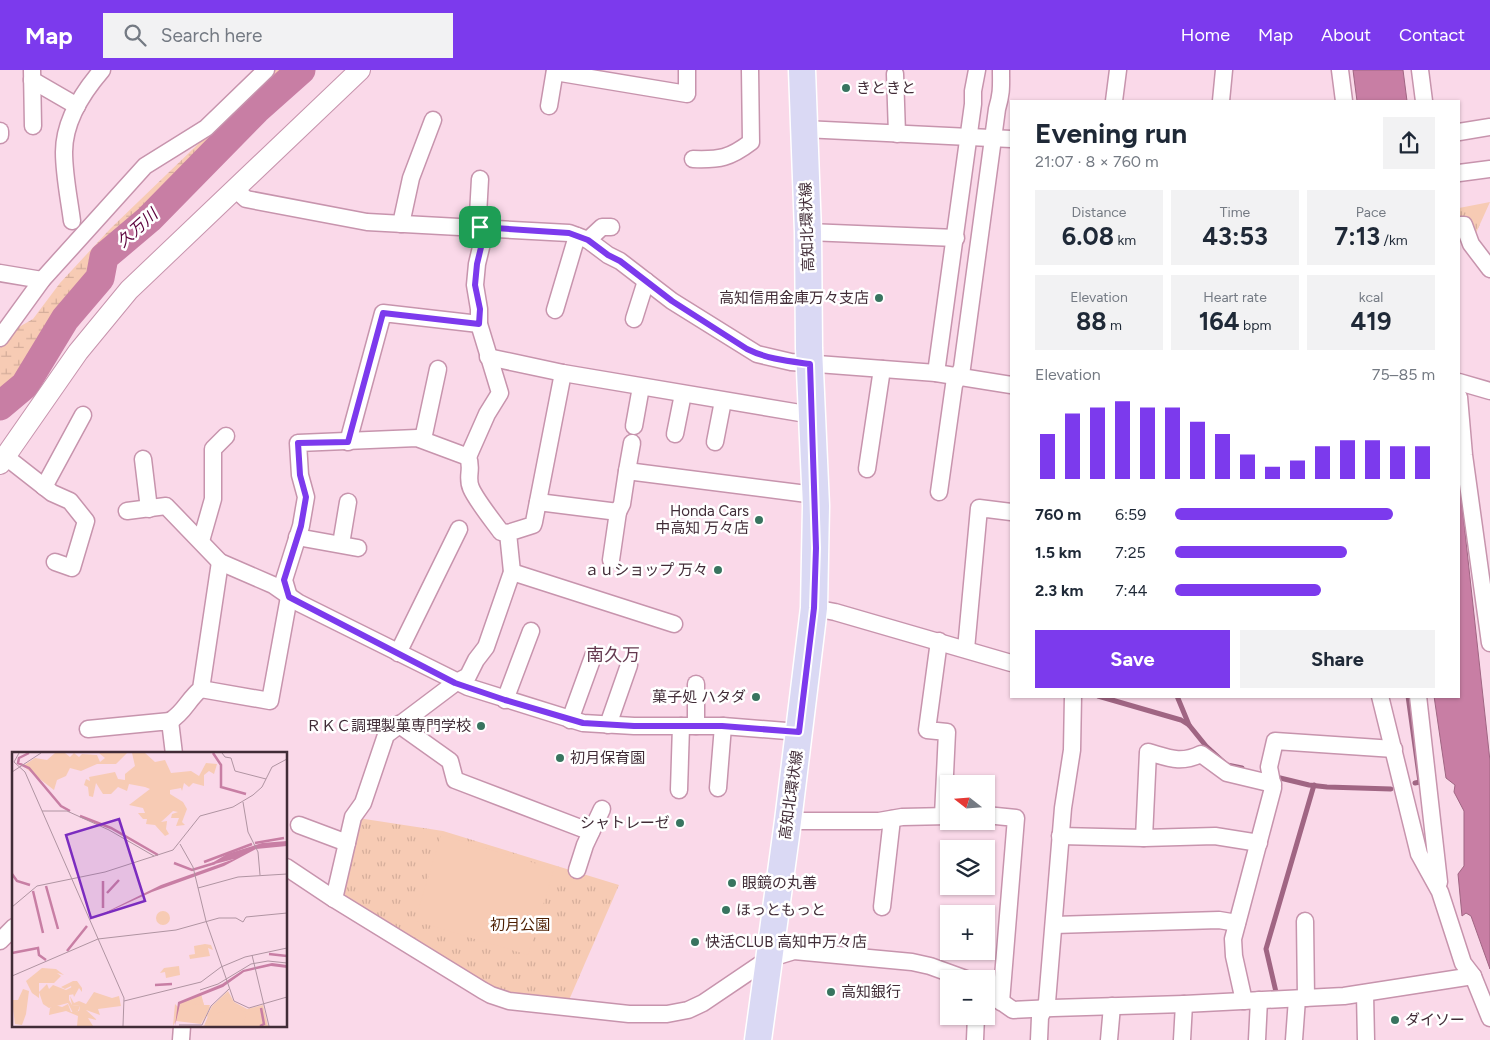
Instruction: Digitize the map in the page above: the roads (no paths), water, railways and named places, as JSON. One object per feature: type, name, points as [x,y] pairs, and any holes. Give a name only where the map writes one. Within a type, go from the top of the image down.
[{"type":"main road","name":"高知北環状線","points":[[758,1040],[788,821],[814,608],[816,495],[810,364],[808,232],[802,70]]},
{"type":"street","points":[[72,221],[64,152],[72,116],[102,70]]},
{"type":"street","points":[[0,338],[42,280],[145,166],[206,128],[266,70]]},
{"type":"street","points":[[55,562],[72,568],[86,521],[70,501],[52,493],[3,460],[78,352],[129,290],[360,70]]},
{"type":"street","points":[[549,106],[555,71],[686,94],[687,70]]},
{"type":"street","points":[[694,159],[715,160],[737,154],[751,142],[750,70]]},
{"type":"street","points":[[936,373],[956,238],[977,70]]},
{"type":"street","points":[[939,492],[954,384],[962,368],[1002,82],[1001,70]]},
{"type":"street","points":[[1114,100],[1118,70]]},
{"type":"street","points":[[1221,100],[1224,70]]},
{"type":"street","points":[[1340,70],[1344,100]]},
{"type":"street","points":[[1420,70],[1424,100]]},
{"type":"street","points":[[895,74],[896,134]]},
{"type":"street","points":[[32,75],[78,106]]},
{"type":"street","points":[[32,75],[33,126]]},
{"type":"street","points":[[401,224],[411,178],[433,120]]},
{"type":"street","points":[[1460,132],[1490,127]]},
{"type":"street","points":[[804,129],[1010,139]]},
{"type":"street","points":[[1460,174],[1490,170]]},
{"type":"street","points":[[480,179],[478,215],[483,239],[477,264],[475,285],[480,309],[479,324],[500,393],[487,414],[468,457],[471,465],[469,476],[471,488],[501,532],[508,533],[533,525],[564,373]]},
{"type":"street","points":[[235,189],[246,199],[358,220],[569,233],[583,238],[620,261],[672,301],[757,354],[779,360],[810,364],[936,373],[1010,385]]},
{"type":"street","points":[[1460,225],[1464,224],[1471,244],[1490,268]]},
{"type":"street","points":[[555,310],[583,238],[602,227],[611,228]]},
{"type":"street","points":[[808,232],[956,238]]},
{"type":"street","points":[[0,273],[42,280]]},
{"type":"street","points":[[634,319],[646,281]]},
{"type":"street","points":[[348,442],[383,313],[479,324]]},
{"type":"street","points":[[488,357],[641,387],[812,415]]},
{"type":"street","points":[[867,469],[882,368]]},
{"type":"street","points":[[423,439],[438,369]]},
{"type":"street","points":[[1460,382],[1490,391]]},
{"type":"street","points":[[634,426],[641,387]]},
{"type":"street","points":[[675,434],[683,394]]},
{"type":"street","points":[[715,442],[722,401]]},
{"type":"street","points":[[1460,409],[1464,456],[1490,643]]},
{"type":"street","points":[[44,487],[83,415]]},
{"type":"street","points":[[201,541],[213,499],[213,449],[226,436]]},
{"type":"street","points":[[201,689],[270,701],[289,597],[284,580],[298,537],[306,497],[300,475],[298,443],[417,438],[468,457]]},
{"type":"street","points":[[611,560],[618,512],[622,504],[632,443]]},
{"type":"street","points":[[143,459],[149,509]]},
{"type":"street","points":[[627,471],[816,495]]},
{"type":"street","points":[[341,544],[348,502]]},
{"type":"street","points":[[538,502],[618,512]]},
{"type":"street","points":[[127,511],[166,506],[220,562],[273,585],[289,597],[455,683],[505,700],[583,723],[722,726],[799,732]]},
{"type":"street","points":[[966,649],[979,508],[1010,512]]},
{"type":"street","points":[[398,653],[459,529]]},
{"type":"street","points":[[334,899],[353,817],[363,803],[386,735],[398,724],[455,683],[468,676],[486,646],[512,572],[508,533]]},
{"type":"street","points":[[298,537],[358,548]]},
{"type":"street","points":[[88,729],[170,721],[180,716],[201,689],[220,562]]},
{"type":"street","points":[[512,572],[674,624]]},
{"type":"street","points":[[814,608],[939,641],[1010,663]]},
{"type":"street","points":[[505,700],[531,631]]},
{"type":"street","points":[[939,641],[927,730],[946,732],[946,775]]},
{"type":"street","points":[[570,720],[594,654]]},
{"type":"street","points":[[608,724],[629,665]]},
{"type":"street","points":[[679,790],[696,684]]},
{"type":"street","points":[[1039,1040],[1040,1017],[1047,1002],[1060,836],[1072,750],[1073,698]]},
{"type":"street","points":[[1381,698],[1419,854],[1440,892]]},
{"type":"street","points":[[1418,698],[1440,892],[1462,964],[1473,976],[1490,1018]]},
{"type":"street","points":[[170,721],[174,752]]},
{"type":"street","points":[[398,724],[450,761],[456,780],[591,832]]},
{"type":"street","points":[[718,788],[722,726]]},
{"type":"street","points":[[1257,1040],[1251,1000],[1234,956],[1234,939],[1274,788],[1269,767],[1275,742],[1394,749]]},
{"type":"street","points":[[1144,838],[1148,752],[1174,760],[1188,759],[1200,754],[1227,773],[1271,778]]},
{"type":"street","points":[[576,870],[585,844],[602,809]]},
{"type":"street","points":[[788,821],[879,821],[940,816]]},
{"type":"street","points":[[995,816],[1016,818],[1001,1002]]},
{"type":"street","points":[[882,907],[892,819]]},
{"type":"street","points":[[299,825],[347,843]]},
{"type":"street","points":[[1060,836],[1144,838],[1216,836],[1259,843]]},
{"type":"street","points":[[288,868],[334,899],[482,990],[492,996],[509,1001],[630,1014],[667,1014],[688,1010],[703,1003],[768,959],[794,951],[912,962],[941,970]]},
{"type":"street","points":[[1054,925],[1219,920],[1237,923]]},
{"type":"street","points":[[1294,1040],[1301,998],[1305,921]]},
{"type":"street","points":[[0,941],[12,929]]},
{"type":"street","points":[[995,998],[1013,1010],[1184,1004],[1365,994],[1473,976]]},
{"type":"street","points":[[1365,994],[1366,1040]]},
{"type":"street","points":[[1182,1040],[1184,1004]]},
{"type":"street","points":[[1109,1040],[1112,1006]]},
{"type":"street","points":[[975,1040],[976,1025]]},
{"type":"waterway","name":"久万川","points":[[0,406],[25,385],[65,319],[100,278],[104,257],[149,219],[256,110],[301,70]]},
{"type":"waterway","points":[[1105,698],[1181,720],[1189,725],[1206,746],[1227,765],[1242,768]]},
{"type":"waterway","points":[[1178,698],[1189,725]]},
{"type":"waterway","points":[[1408,698],[1420,782],[1415,783]]},
{"type":"waterway","points":[[1272,776],[1309,785],[1327,787],[1391,789]]},
{"type":"waterway","points":[[1271,993],[1276,992],[1266,949],[1314,785]]},
{"type":"place","name":"きときと","points":[[846,88]]},
{"type":"place","name":"高知信用金庫万々支店","points":[[879,298]]},
{"type":"place","name":"Honda Cars 中高知 万々店","points":[[759,520]]},
{"type":"place","name":"ａｕショップ 万々","points":[[718,570]]},
{"type":"place","name":"菓子処 ハタダ","points":[[756,697]]},
{"type":"place","name":"ＲＫＣ調理製菓専門学校","points":[[481,726]]},
{"type":"place","name":"初月保育園","points":[[560,758]]},
{"type":"place","name":"シャトレーゼ","points":[[680,823]]},
{"type":"place","name":"眼鏡の丸善","points":[[732,883]]},
{"type":"place","name":"ほっともっと","points":[[726,910]]},
{"type":"place","name":"快活CLUB 高知中万々店","points":[[695,942]]},
{"type":"place","name":"高知銀行","points":[[831,992]]},
{"type":"place","name":"ダイソー","points":[[1395,1020]]},
{"type":"district","name":"南久万","points":[[613,655]]},
{"type":"park label","name":"初月公園","points":[[520,925]]}]
